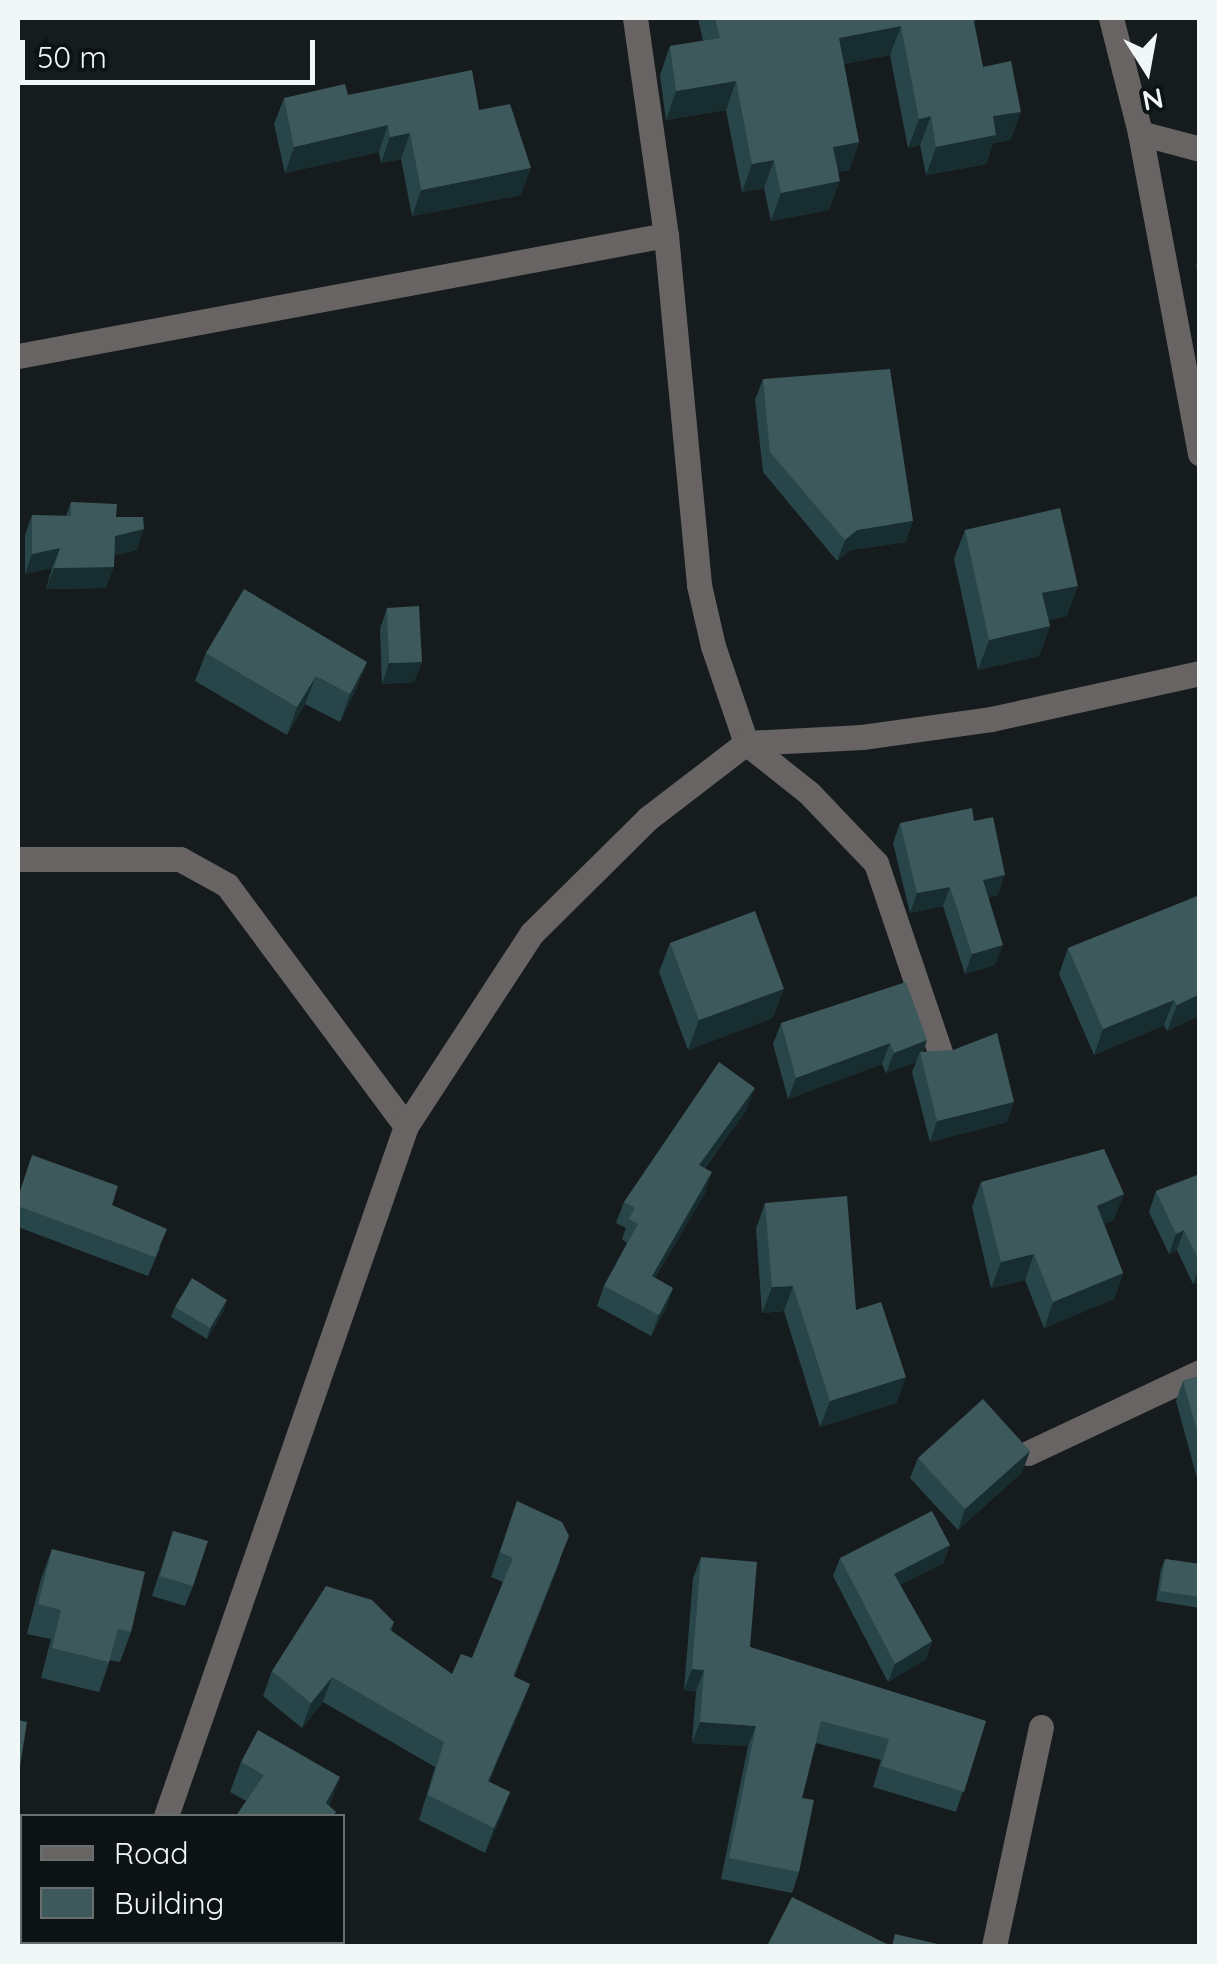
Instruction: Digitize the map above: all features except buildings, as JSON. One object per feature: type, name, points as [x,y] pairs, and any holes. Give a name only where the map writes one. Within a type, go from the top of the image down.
[{"type":"street","points":[[636,18],[666,235],[699,585],[746,743],[809,793],[876,863],[941,1055]]},
{"type":"street","points":[[1111,18],[1140,133],[1200,453]]},
{"type":"street","points":[[1140,133],[1200,149]]},
{"type":"street","points":[[18,356],[666,235]]},
{"type":"street","points":[[167,1814],[406,1126],[532,933],[646,819],[746,743],[862,737],[991,719],[1200,673]]},
{"type":"street","points":[[18,859],[180,860],[227,885],[406,1126]]},
{"type":"street","points":[[1028,1452],[1200,1372]]},
{"type":"street","points":[[994,1946],[1041,1727]]}]
